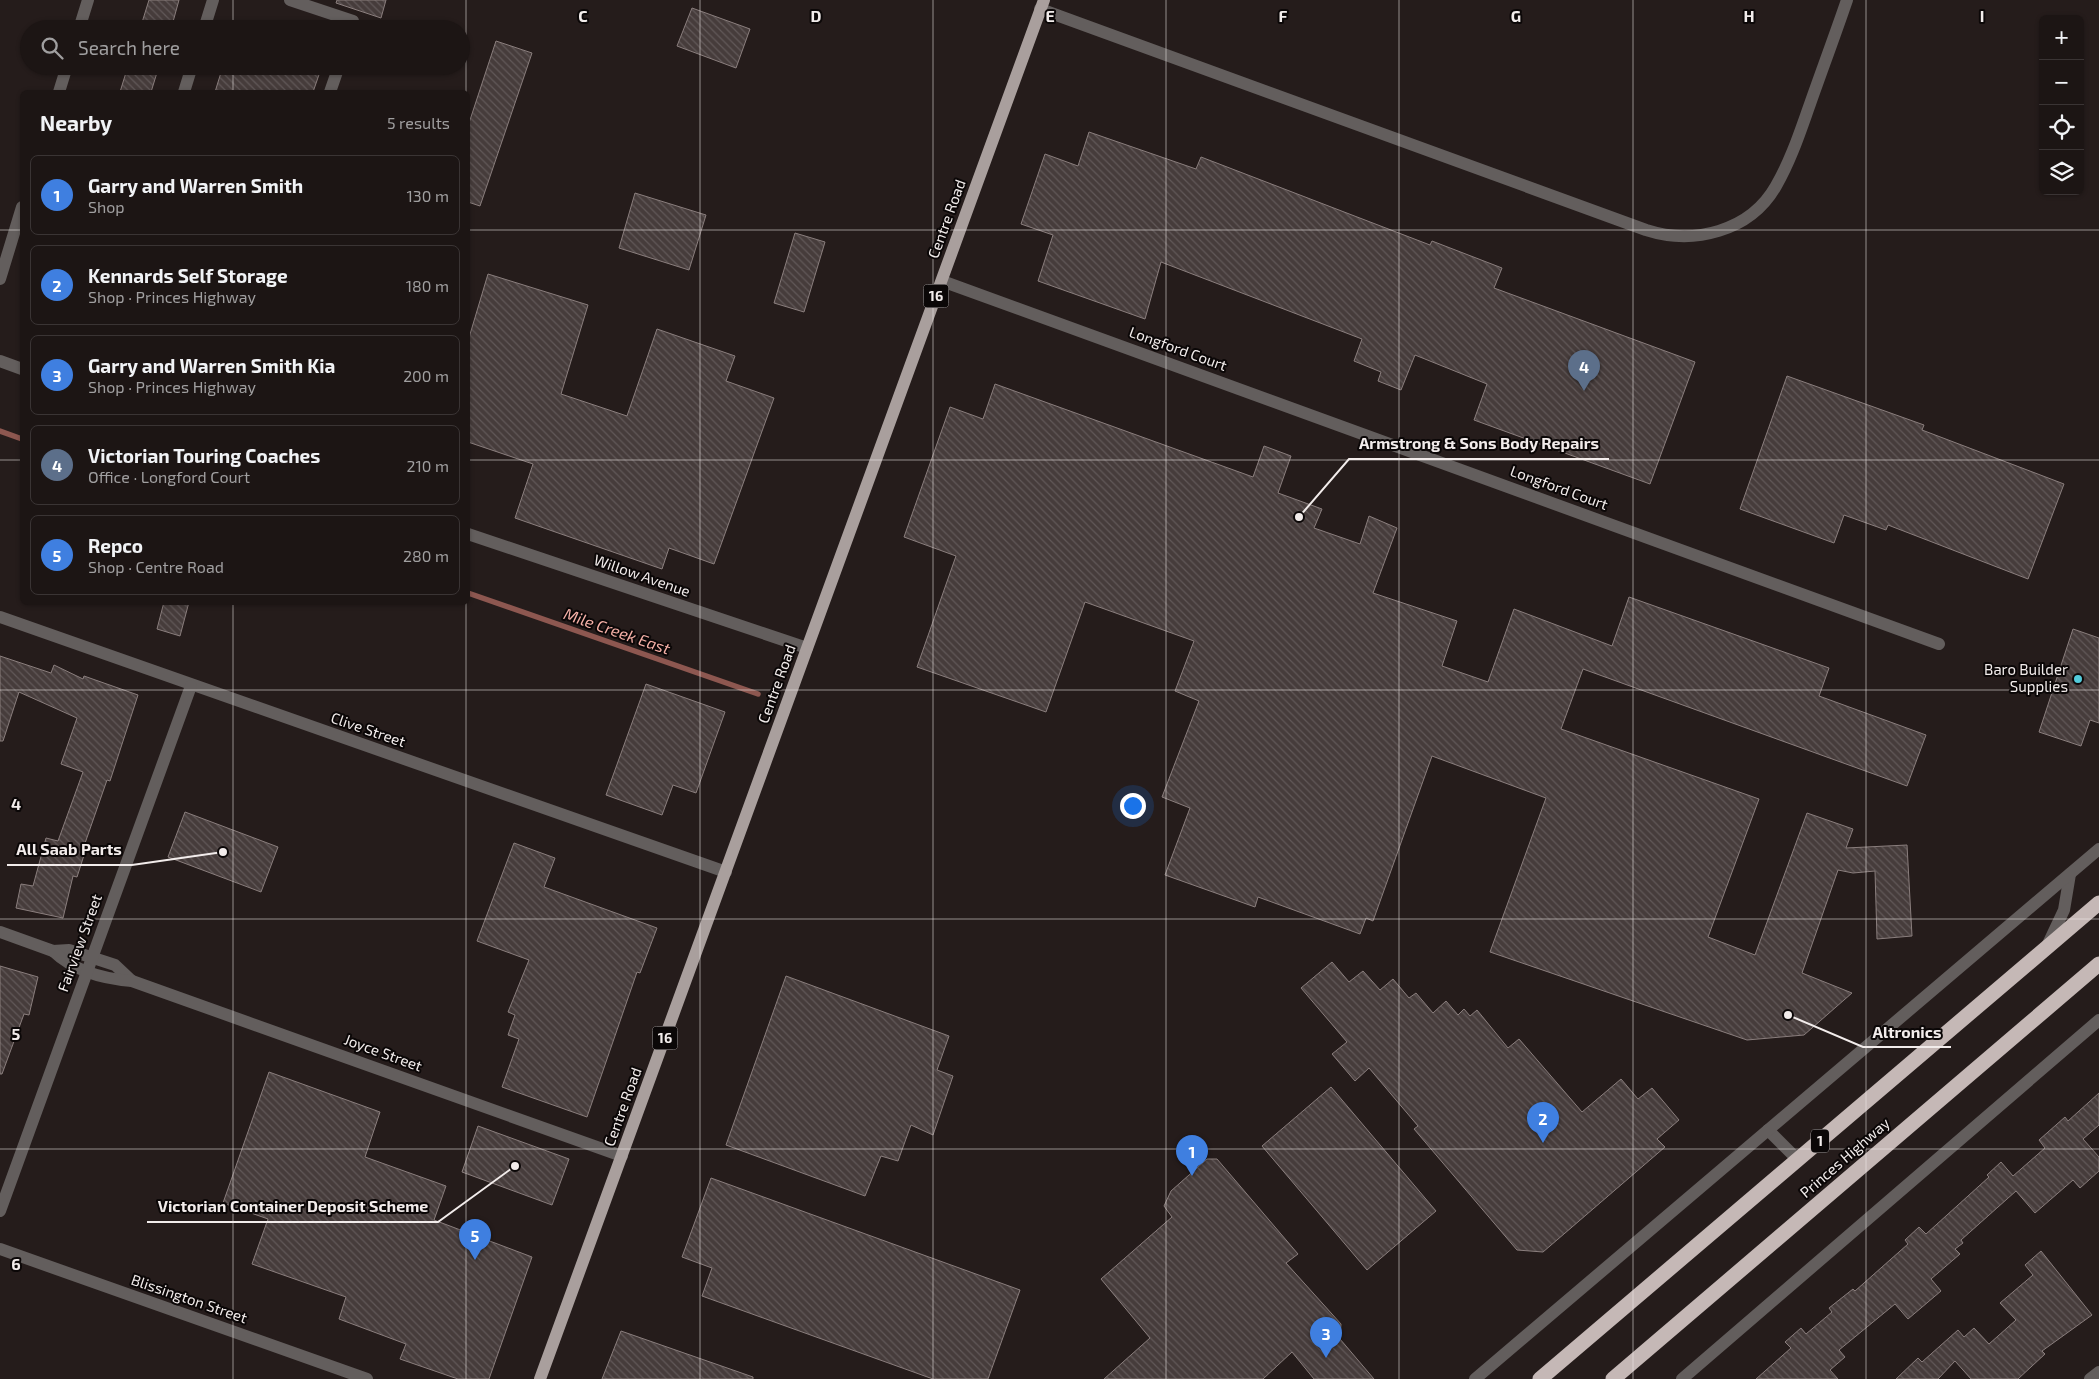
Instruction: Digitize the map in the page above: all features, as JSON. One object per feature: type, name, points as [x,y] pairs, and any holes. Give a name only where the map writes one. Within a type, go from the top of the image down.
[{"type":"highway","name":"Princes Highway","points":[[1540,1379],[2099,903]]},
{"type":"highway","name":"Princes Highway","points":[[1613,1379],[2099,964]]},
{"type":"main road","name":"Centre Road","points":[[540,1379],[1042,4]]},
{"type":"street","points":[[82,20],[88,0]]},
{"type":"street","points":[[207,20],[213,0]]},
{"type":"street","points":[[290,0],[350,20]]},
{"type":"street","points":[[1042,4],[1646,230],[1687,237],[1721,230],[1744,220],[1776,188],[1793,150],[1847,0]]},
{"type":"street","points":[[60,90],[64,75]]},
{"type":"street","points":[[185,90],[189,75]]},
{"type":"street","points":[[331,90],[336,75]]},
{"type":"street","points":[[0,279],[20,214]]},
{"type":"street","name":"Longford Court","points":[[942,281],[1939,644]]},
{"type":"street","points":[[0,361],[20,369]]},
{"type":"street","name":"Willow Avenue","points":[[470,535],[807,648]]},
{"type":"street","name":"Clive Street","points":[[0,617],[191,686],[726,872]]},
{"type":"street","name":"Fairview Street","points":[[0,1211],[191,686]]},
{"type":"street","points":[[1475,1379],[2099,849]]},
{"type":"street","points":[[2046,948],[2064,910],[2070,874]]},
{"type":"street","name":"Joyce Street","points":[[0,932],[53,951],[65,962],[110,980],[132,981],[622,1156]]},
{"type":"street","name":"Joyce Street","points":[[53,951],[69,950],[115,965],[132,981]]},
{"type":"street","points":[[1682,1379],[2099,1020]]},
{"type":"street","name":"Princes Highway","points":[[1768,1130],[1798,1160]]},
{"type":"street","name":"Blissington Street","points":[[0,1249],[367,1379]]},
{"type":"street","points":[[2090,1379],[2099,1372]]},
{"type":"building","points":[[149,0],[179,0],[173,20],[143,20]]},
{"type":"building","points":[[337,0],[386,0],[381,18],[336,3]]},
{"type":"building","points":[[692,8],[750,29],[736,68],[677,46]]},
{"type":"building","points":[[496,41],[532,53],[480,206],[470,203],[470,120]]},
{"type":"building","points":[[125,75],[156,75],[152,90],[121,90]]},
{"type":"building","points":[[220,75],[319,75],[314,90],[216,90]]},
{"type":"building","points":[[1089,132],[1196,169],[1201,157],[1430,245],[1432,241],[1502,268],[1494,288],[1695,362],[1650,484],[1474,420],[1487,384],[1415,355],[1401,390],[1378,381],[1381,372],[1354,361],[1362,339],[1161,262],[1145,319],[1038,281],[1053,235],[1021,224],[1045,154],[1078,166]]},
{"type":"building","points":[[635,193],[706,215],[689,270],[619,248]]},
{"type":"building","points":[[795,233],[825,242],[804,312],[774,303]]},
{"type":"building","points":[[488,274],[588,305],[561,394],[627,416],[657,329],[735,356],[726,381],[774,398],[714,564],[669,548],[662,569],[515,518],[533,464],[470,443],[470,334]]},
{"type":"building","points":[[1787,376],[1924,425],[1922,430],[2064,484],[2028,579],[1888,525],[1886,530],[1844,515],[1834,543],[1740,509]]},
{"type":"building","points":[[995,384],[1253,477],[1264,446],[1291,456],[1278,493],[1322,509],[1314,528],[1360,544],[1369,516],[1397,528],[1373,593],[1457,621],[1442,666],[1488,682],[1514,609],[1612,646],[1629,597],[1829,668],[1819,696],[1926,735],[1907,786],[1583,669],[1561,729],[1759,799],[1708,937],[1755,955],[1807,813],[1853,829],[1846,848],[1907,845],[1912,936],[1877,939],[1875,871],[1853,873],[1838,870],[1802,973],[1852,993],[1804,1035],[1747,1040],[1490,952],[1546,798],[1432,756],[1373,921],[1366,918],[1360,934],[1258,897],[1255,907],[1165,875],[1190,808],[1162,797],[1199,701],[1175,691],[1194,641],[1085,602],[1046,712],[917,667],[956,556],[904,537],[950,407],[983,419]]},
{"type":"building","points":[[163,605],[188,605],[180,636],[157,629]]},
{"type":"building","name":"Baro Builder Supplies","points":[[2073,629],[2099,638],[2099,723],[2090,720],[2081,746],[2039,732]]},
{"type":"building","points":[[0,656],[51,673],[54,665],[83,679],[84,676],[138,695],[110,781],[107,780],[83,849],[86,849],[77,877],[73,876],[63,918],[16,908],[21,884],[33,886],[46,838],[58,841],[83,772],[61,764],[77,718],[19,692],[3,741],[0,741]]},
{"type":"building","points":[[646,684],[725,712],[696,793],[673,785],[662,815],[606,795]]},
{"type":"building","points":[[185,812],[278,847],[261,892],[168,857]]},
{"type":"building","points":[[514,843],[555,858],[544,887],[657,928],[640,973],[637,972],[587,1117],[502,1087],[519,1039],[508,1035],[515,1015],[508,1012],[529,960],[477,941]]},
{"type":"building","points":[[1332,962],[1349,982],[1363,971],[1380,990],[1393,979],[1409,998],[1416,993],[1433,1013],[1446,1001],[1458,1015],[1464,1009],[1470,1016],[1477,1010],[1508,1048],[1519,1039],[1582,1112],[1621,1079],[1638,1099],[1652,1088],[1679,1120],[1657,1139],[1665,1147],[1543,1252],[1517,1250],[1414,1129],[1418,1126],[1369,1068],[1355,1081],[1332,1054],[1347,1042],[1301,988]]},
{"type":"building","points":[[0,966],[38,977],[29,1015],[24,1014],[2,1074],[0,1074]]},
{"type":"building","points":[[786,976],[949,1036],[937,1070],[953,1076],[933,1135],[911,1125],[898,1161],[881,1156],[865,1196],[726,1145]]},
{"type":"building","points":[[269,1072],[380,1112],[365,1157],[446,1186],[434,1220],[532,1257],[489,1379],[458,1379],[400,1359],[406,1344],[339,1319],[346,1297],[252,1264],[268,1219],[223,1203]]},
{"type":"building","points":[[1331,1087],[1436,1211],[1367,1270],[1262,1146]]},
{"type":"building","points":[[2099,1093],[2099,1125],[2083,1139],[2099,1157],[2099,1171],[2080,1188],[2073,1180],[2035,1213],[2016,1191],[1961,1240],[1963,1243],[1955,1249],[1960,1254],[1931,1279],[1941,1291],[1908,1319],[1895,1304],[1839,1350],[1845,1357],[1830,1370],[1838,1379],[1756,1379],[1791,1348],[1785,1342],[1801,1328],[1806,1334],[1832,1312],[1829,1308],[1853,1289],[1855,1291],[1908,1244],[1905,1240],[1919,1227],[1926,1234],[1989,1177],[1987,1175],[2001,1162],[2013,1176],[2045,1148],[2039,1140],[2065,1117],[2068,1121]]},
{"type":"building","points":[[478,1126],[569,1159],[552,1205],[462,1172]]},
{"type":"building","points":[[1207,1159],[1217,1159],[1298,1254],[1286,1263],[1341,1324],[1340,1339],[1374,1379],[1314,1379],[1292,1352],[1263,1379],[1104,1379],[1150,1338],[1101,1279],[1172,1217],[1164,1206],[1171,1191]]},
{"type":"building","points":[[711,1178],[1020,1290],[988,1379],[933,1379],[702,1296],[712,1268],[682,1257]]},
{"type":"building","points":[[2041,1251],[2092,1315],[2042,1351],[2045,1354],[2018,1379],[1971,1379],[1955,1361],[1938,1379],[1896,1379],[1918,1358],[1922,1362],[1958,1330],[1964,1337],[1974,1328],[1989,1344],[2016,1320],[2000,1303],[2033,1275],[2025,1265]]},
{"type":"building","points":[[621,1331],[753,1377],[753,1379],[602,1379]]},
{"type":"waterway","name":"Mile Creek East","points":[[0,431],[20,438]]},
{"type":"waterway","name":"Mile Creek East","points":[[470,594],[758,694]]},
{"type":"place","name":"Victorian Touring Coaches","points":[[1584,391]]},
{"type":"place","name":"Armstrong & Sons Body Repairs","points":[[1299,517]]},
{"type":"place","name":"Baro Builder Supplies","points":[[2078,679]]},
{"type":"place","name":"All Saab Parts","points":[[223,852]]},
{"type":"place","name":"Altronics","points":[[1788,1015]]},
{"type":"place","name":"Kennards Self Storage","points":[[1543,1143]]},
{"type":"place","name":"Victorian Container Deposit Scheme","points":[[515,1166]]},
{"type":"place","name":"Garry and Warren Smith","points":[[1192,1176]]},
{"type":"place","name":"Repco","points":[[475,1260]]},
{"type":"place","name":"Garry and Warren Smith Kia","points":[[1326,1358]]}]
